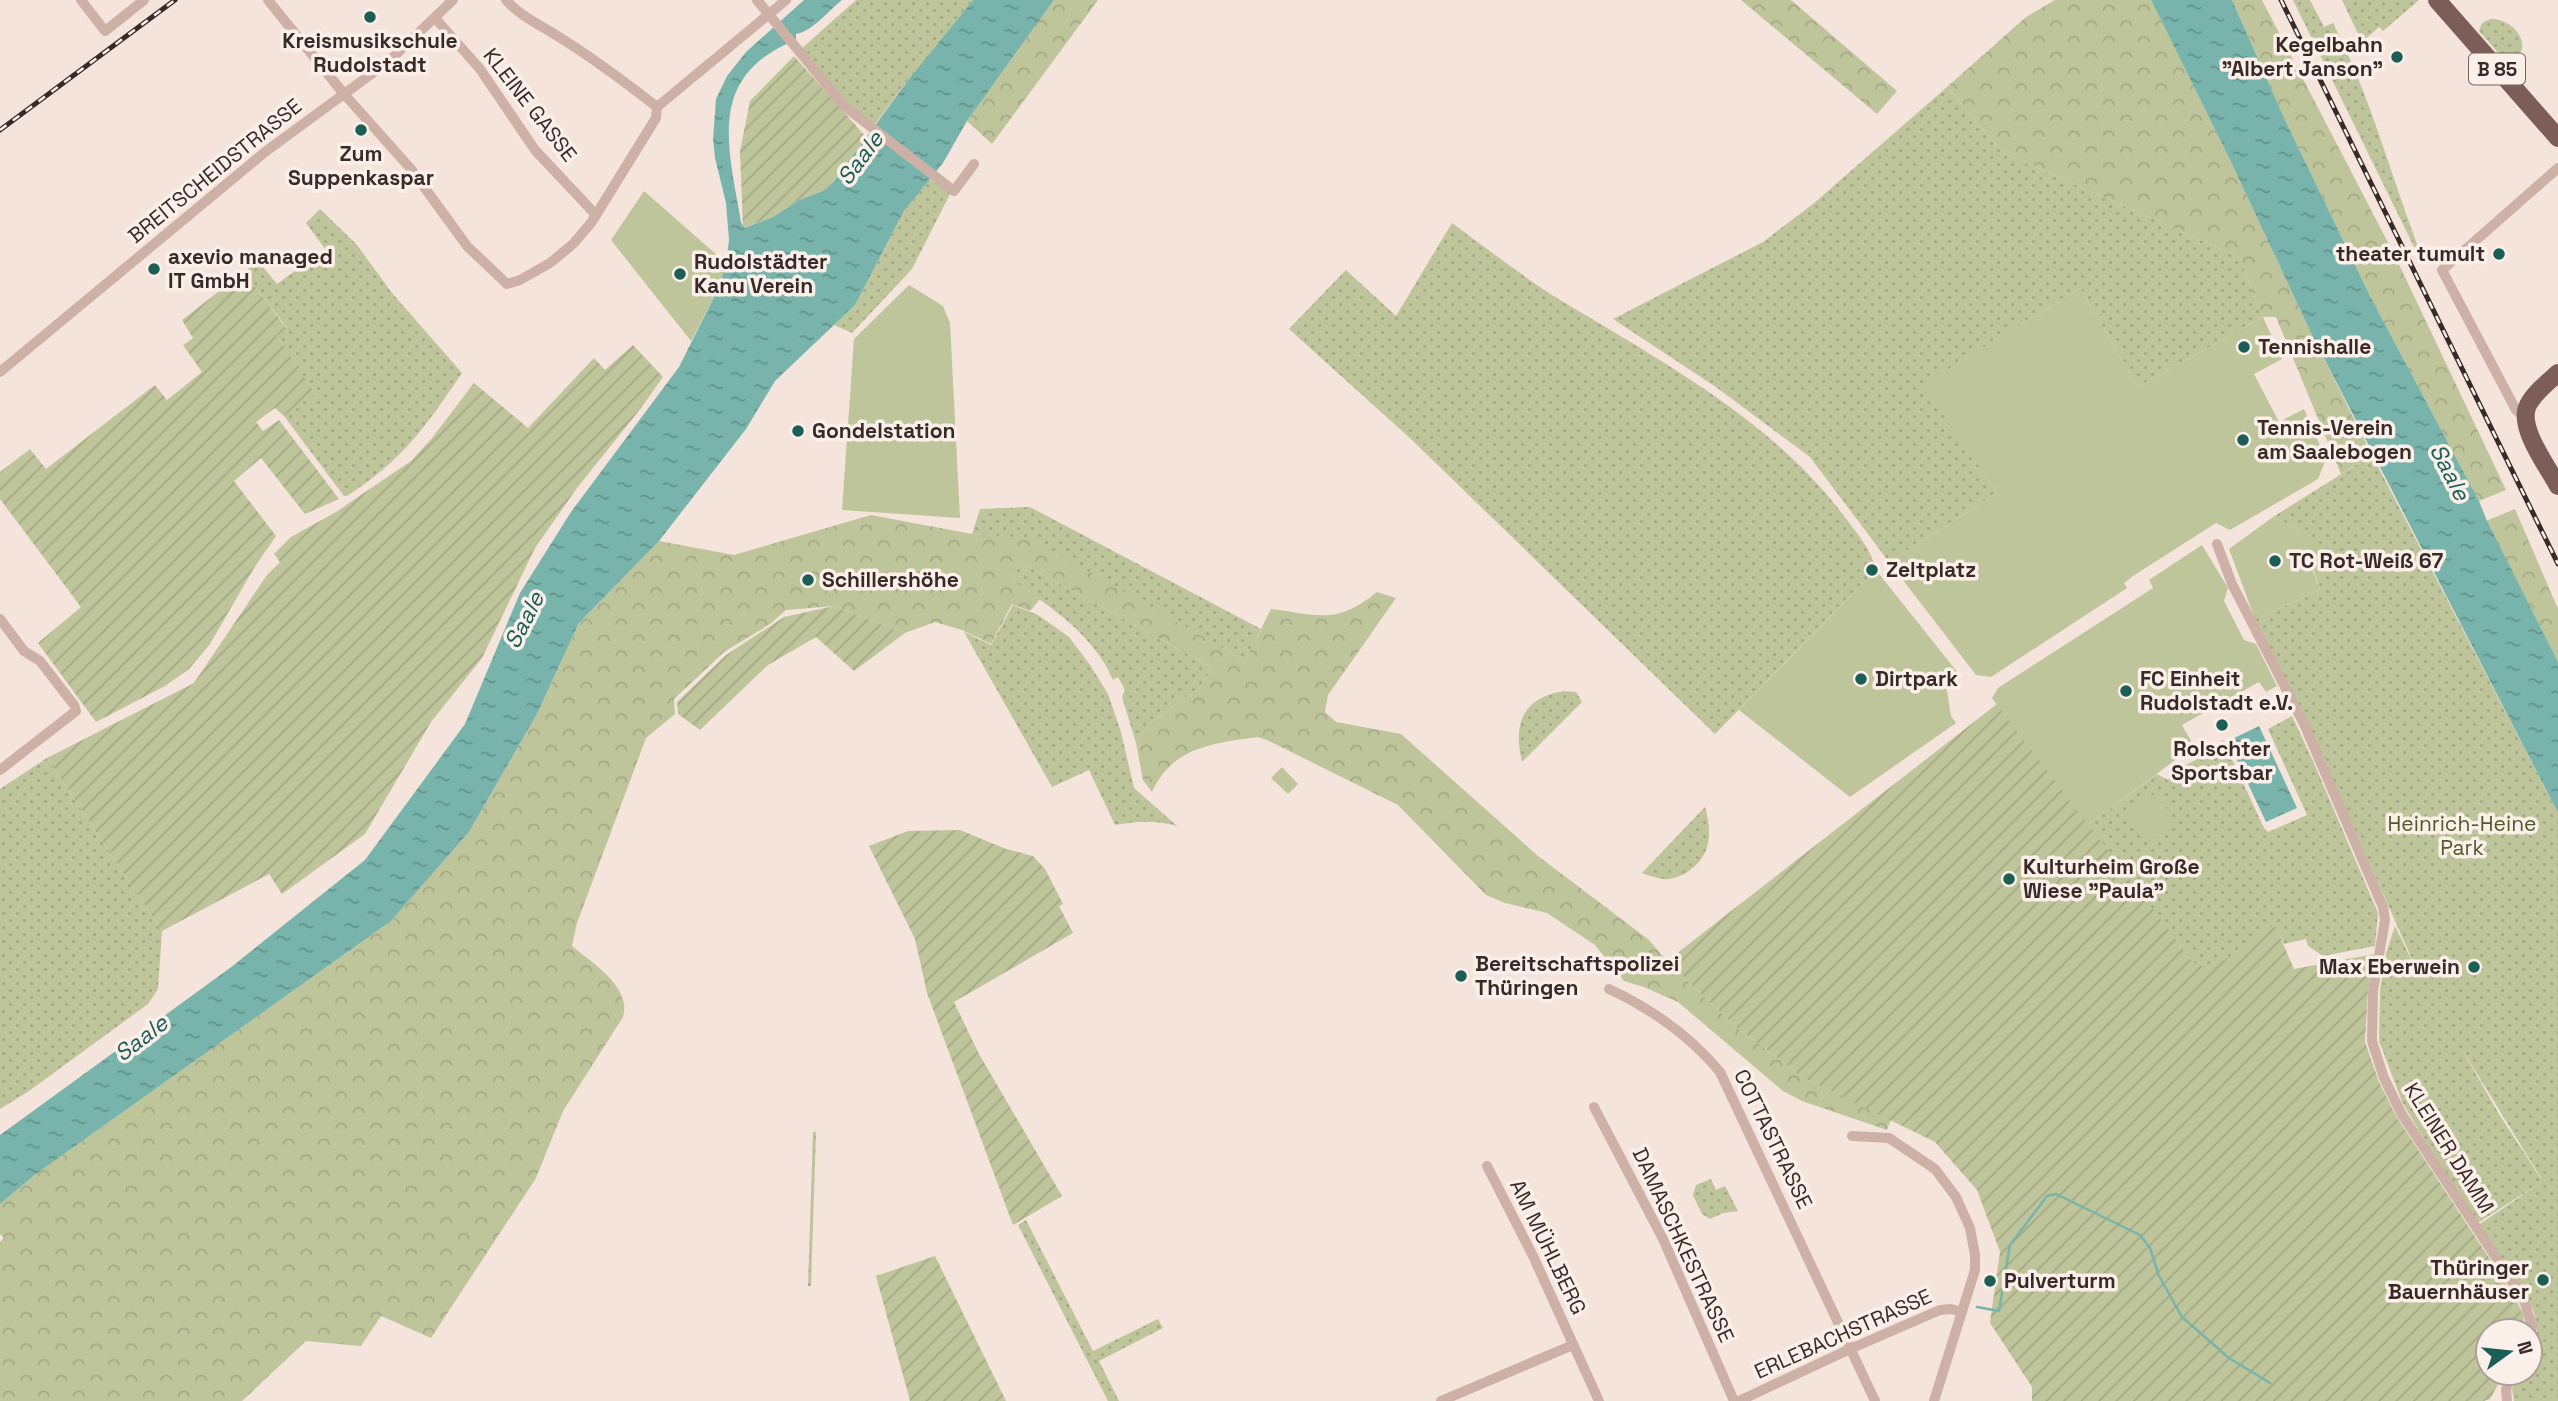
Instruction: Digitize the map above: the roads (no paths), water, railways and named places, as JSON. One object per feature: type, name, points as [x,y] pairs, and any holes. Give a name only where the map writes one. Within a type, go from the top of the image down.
[{"type":"main road","name":"B 85","points":[[2437,0],[2558,138]]},
{"type":"main road","points":[[2558,373],[2532,399],[2524,417],[2530,436],[2558,486]]},
{"type":"street","points":[[81,0],[106,32],[145,0]]},
{"type":"street","points":[[268,0],[344,94],[411,169],[467,246],[507,284],[520,280],[550,263],[573,244],[596,215],[656,118],[657,107],[772,20],[786,0]]},
{"type":"street","name":"BREITSCHEIDSTRASSE","points":[[0,372],[265,152],[389,61],[453,0]]},
{"type":"street","points":[[506,0],[518,13],[559,36],[618,76],[657,107]]},
{"type":"street","points":[[757,0],[844,106],[950,188],[974,164]]},
{"type":"street","name":"KLEINE GASSE","points":[[435,18],[480,69],[535,150],[596,215]]},
{"type":"street","points":[[2524,417],[2516,410],[2442,270],[2558,168]]},
{"type":"street","name":"KLEINER DAMM","points":[[2217,544],[2232,584],[2304,724],[2383,907],[2385,920],[2373,991],[2372,1041],[2384,1078],[2401,1113],[2524,1300],[2529,1317]]},
{"type":"street","points":[[0,619],[24,651],[40,661],[76,711],[0,770]]},
{"type":"street","name":"COTTASTRASSE","points":[[1609,989],[1653,1013],[1681,1033],[1720,1072],[1875,1401]]},
{"type":"street","name":"DAMASCHKESTRASSE","points":[[1594,1107],[1660,1232],[1737,1401]]},
{"type":"street","points":[[1852,1136],[1889,1138],[1935,1169],[1956,1197],[1969,1228],[1975,1255],[1975,1270],[1934,1401]]},
{"type":"street","name":"AM MÜHLBERG","points":[[1488,1166],[1539,1269],[1599,1401]]},
{"type":"street","name":"ERLEBACHSTRASSE","points":[[1737,1401],[1940,1310],[1962,1312]]},
{"type":"street","name":"AM MÜHLBERG","points":[[1441,1401],[1573,1345]]},
{"type":"water","name":"Saale","points":[[804,0],[842,0],[814,25],[796,34],[796,40],[767,55],[748,73],[736,93],[730,116],[729,140],[731,166],[744,228],[773,217],[799,200],[825,190],[973,0],[1054,0],[967,121],[943,163],[904,211],[855,305],[775,381],[746,429],[659,541],[579,623],[537,714],[469,832],[391,921],[36,1174],[0,1204],[0,1135],[230,968],[365,860],[465,724],[520,593],[571,512],[679,367],[720,285],[729,240],[726,203],[713,139],[716,99],[727,76],[746,52]]},
{"type":"water","name":"Saale","points":[[2151,0],[2232,0],[2285,120],[2370,296],[2479,501],[2558,662],[2558,813],[2312,335]]},
{"type":"water","points":[[2259,726],[2297,808],[2266,822],[2228,741]]},
{"type":"waterway","points":[[1977,1307],[1999,1311],[2010,1245],[2047,1196],[2056,1194],[2140,1235],[2150,1248],[2159,1276],[2182,1317],[2229,1358],[2270,1383]]},
{"type":"railway","points":[[0,130],[175,0]]},
{"type":"railway","points":[[2281,0],[2558,564]]},
{"type":"place","name":"Kreismusikschule Rudolstadt","points":[[370,17]]},
{"type":"place","name":"Kegelbahn \"Albert Janson\"","points":[[2397,57]]},
{"type":"place","name":"Zum Suppenkaspar","points":[[361,130]]},
{"type":"place","name":"theater tumult","points":[[2499,254]]},
{"type":"place","name":"axevio managed IT GmbH","points":[[154,269]]},
{"type":"place","name":"Rudolstädter Kanu Verein","points":[[680,274]]},
{"type":"place","name":"Tennishalle","points":[[2244,347]]},
{"type":"place","name":"Gondelstation","points":[[798,431]]},
{"type":"place","name":"Tennis-Verein am Saalebogen","points":[[2243,440]]},
{"type":"place","name":"TC Rot-Weiß 67","points":[[2275,561]]},
{"type":"place","name":"Zeltplatz","points":[[1872,570]]},
{"type":"place","name":"Schillershöhe","points":[[808,580]]},
{"type":"place","name":"Dirtpark","points":[[1861,679]]},
{"type":"place","name":"FC Einheit Rudolstadt e.V.","points":[[2126,691]]},
{"type":"place","name":"Rolschter Sportsbar","points":[[2222,725]]},
{"type":"place","name":"Kulturheim Große Wiese \"Paula\"","points":[[2009,879]]},
{"type":"place","name":"Max Eberwein","points":[[2474,967]]},
{"type":"place","name":"Bereitschaftspolizei Thüringen","points":[[1461,976]]},
{"type":"place","name":"Thüringer Bauernhäuser","points":[[2543,1280]]},
{"type":"place","name":"Pulverturm","points":[[1990,1281]]},
{"type":"park label","name":"Heinrich-Heine Park","points":[[2462,836]]}]
